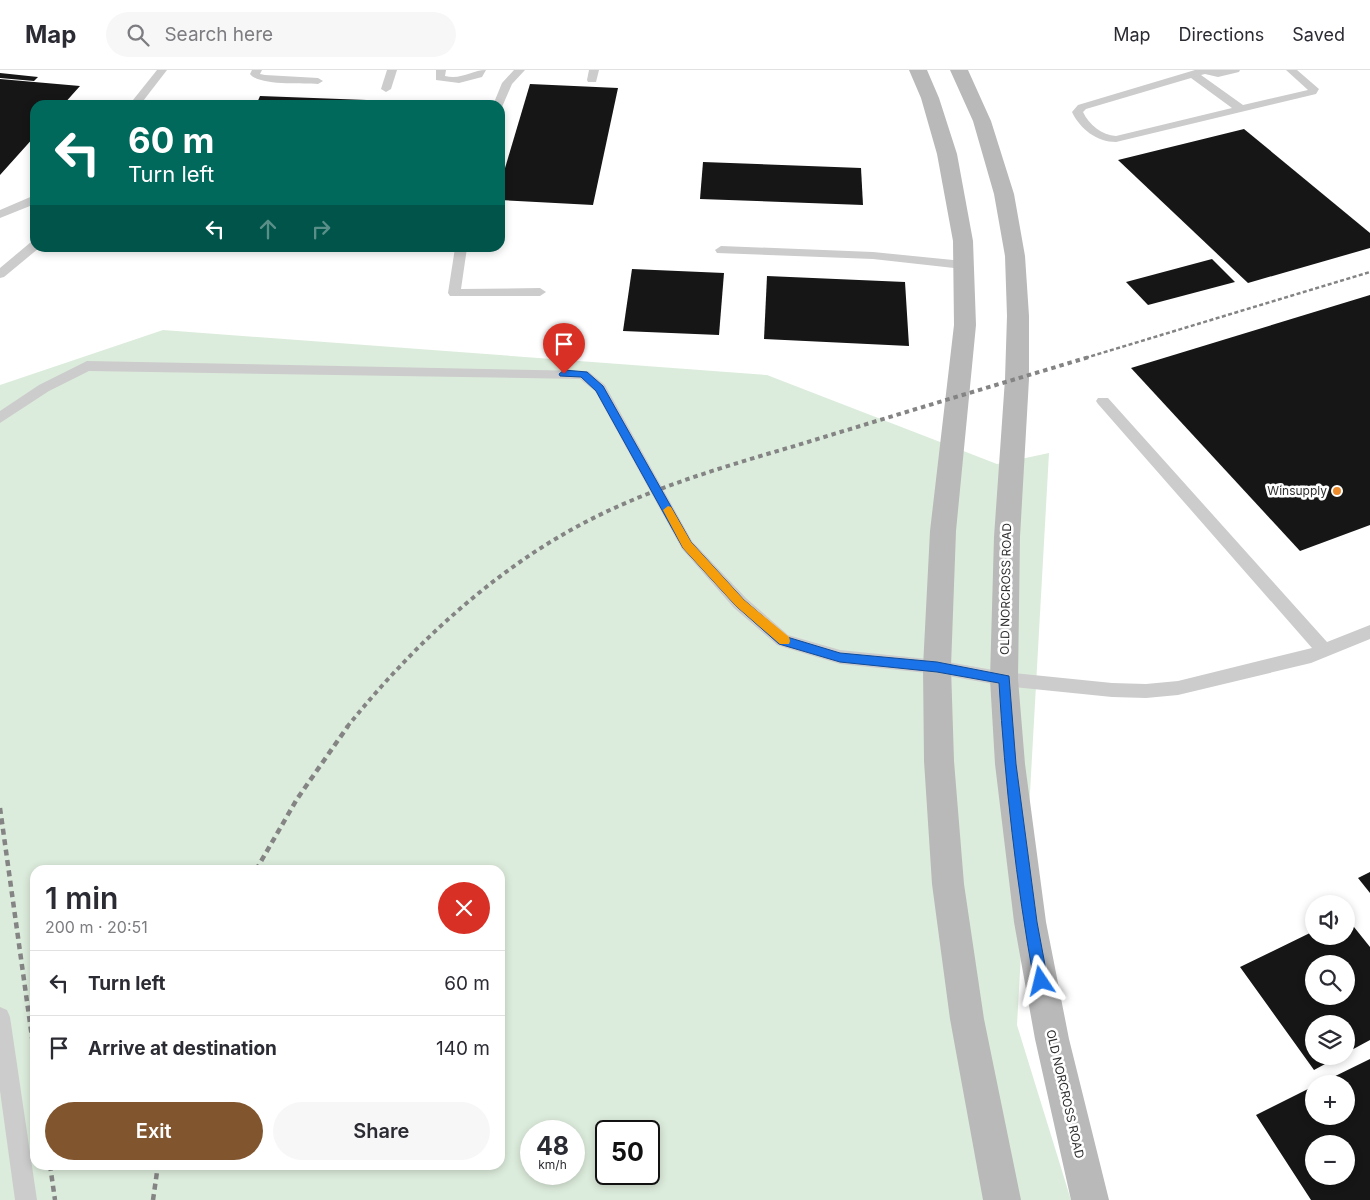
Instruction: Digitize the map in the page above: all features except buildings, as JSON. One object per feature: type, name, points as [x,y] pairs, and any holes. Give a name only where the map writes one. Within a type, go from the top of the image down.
[{"type":"main road","points":[[918,70],[930,98],[947,154],[963,241],[965,325],[943,531],[937,667],[939,761],[948,884],[967,1019],[1002,1200]]},
{"type":"main road","name":"OLD NORCROSS ROAD","points":[[959,70],[982,121],[1004,194],[1015,256],[1018,316],[1017,379],[1007,537],[1004,679],[1010,764],[1030,922],[1052,1039],[1090,1200]]},
{"type":"lane","points":[[138,100],[162,70]]},
{"type":"lane","points":[[257,70],[255,74],[264,78],[318,81]]},
{"type":"lane","points":[[386,89],[392,70]]},
{"type":"lane","points":[[441,70],[440,78],[450,80],[472,78],[478,75],[481,70]]},
{"type":"lane","points":[[500,100],[507,83],[520,70]]},
{"type":"lane","points":[[1235,70],[1218,74],[1199,72],[1082,107],[1077,112],[1079,118],[1105,139],[1110,140],[1312,92],[1314,89],[1311,85],[1291,70]]},
{"type":"lane","points":[[1199,72],[1241,109]]},
{"type":"lane","points":[[0,214],[30,202]]},
{"type":"lane","points":[[0,274],[30,249]]},
{"type":"lane","points":[[721,250],[880,256],[926,259],[963,265]]},
{"type":"lane","points":[[460,252],[454,293],[540,292]]},
{"type":"lane","points":[[0,418],[44,388],[87,366],[584,374],[600,388],[687,545],[740,603],[783,640],[840,657],[937,667],[1004,679],[1112,690],[1146,691],[1178,688],[1311,656],[1370,632]]},
{"type":"lane","points":[[1103,401],[1324,651]]},
{"type":"lane","points":[[0,1017],[26,1200]]},
{"type":"green space","points":[[163,330],[767,375],[997,464],[1049,453],[1017,1025],[1071,1200],[0,1200],[0,385]]},
{"type":"railway","points":[[1085,358],[1370,272]]},
{"type":"railway","points":[[347,727],[395,671],[449,618],[477,594],[538,550],[597,516],[656,491],[716,470],[1089,357]]},
{"type":"railway","points":[[259,865],[297,799],[348,726]]},
{"type":"railway","points":[[0,808],[30,1023]]},
{"type":"railway","points":[[51,1170],[55,1200]]},
{"type":"railway","points":[[153,1200],[157,1170]]},
{"type":"slow traffic","points":[[668,510],[687,545],[740,603],[785,641]]},
{"type":"place","name":"Winsupply","points":[[1337,491]]},
{"type":"route","points":[[564,374],[584,374],[600,388],[687,545],[740,603],[783,640],[840,657],[937,667],[1004,679],[1010,764],[1030,922],[1041,981]]}]
